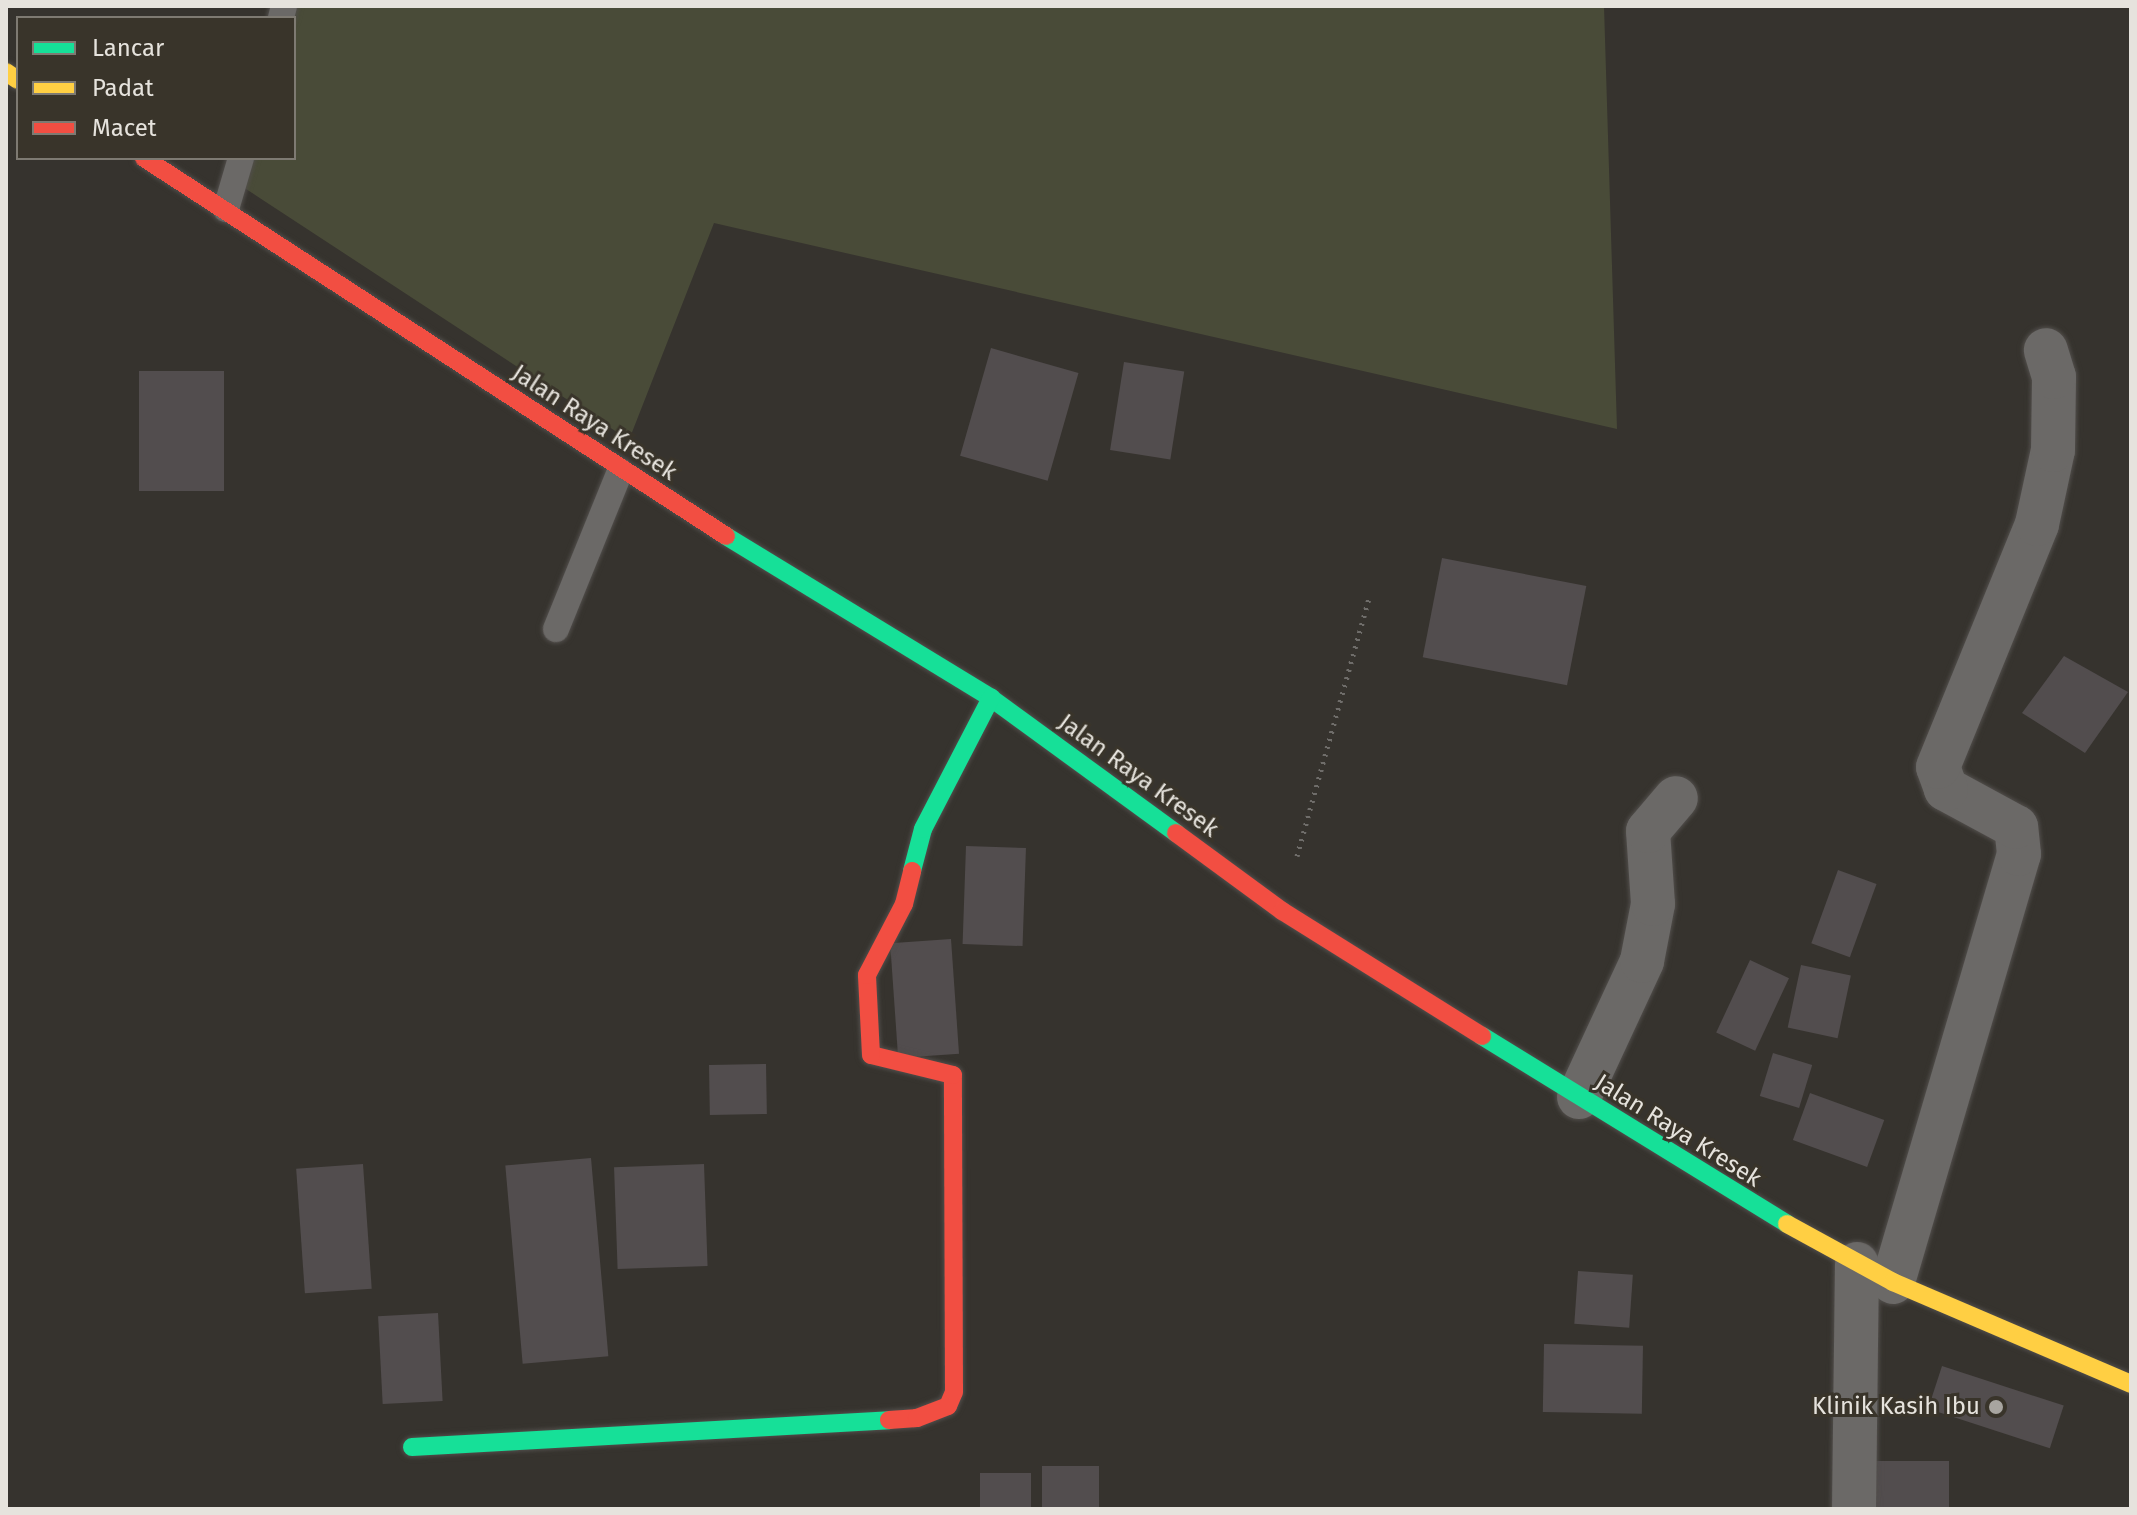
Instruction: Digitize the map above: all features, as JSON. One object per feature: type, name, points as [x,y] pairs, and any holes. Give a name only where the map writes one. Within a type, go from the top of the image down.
[{"type":"main road","name":"Jalan Raya Kresek","points":[[147,160],[620,471],[991,698],[1282,911],[1760,1210],[1875,1273],[2131,1384]]},
{"type":"main road","points":[[412,1447],[917,1418],[948,1406],[954,1392],[953,1075],[949,1070],[871,1055],[867,975],[904,904],[923,829],[991,698]]},
{"type":"street","points":[[1854,1509],[1875,1273],[2019,854],[2016,827],[1946,789],[1938,767],[2037,524],[2053,450],[2054,377],[2046,350]]},
{"type":"street","points":[[1579,1097],[1642,961],[1653,904],[1648,831],[1676,798]]},
{"type":"lane","points":[[226,209],[240,160]]},
{"type":"lane","points":[[556,629],[620,471]]},
{"type":"path","points":[[1282,911],[1370,595]]},
{"type":"green space","points":[[284,6],[1604,6],[1617,429],[714,223],[629,440],[240,185],[246,160],[296,160],[296,16]]},
{"type":"building","points":[[991,348],[1078,373],[1048,481],[960,456]]},
{"type":"building","points":[[1124,362],[1184,372],[1170,459],[1110,450]]},
{"type":"building","points":[[139,371],[224,371],[224,491],[139,491]]},
{"type":"building","points":[[1442,558],[1586,586],[1567,685],[1423,657]]},
{"type":"building","points":[[2064,656],[2128,692],[2085,753],[2022,713]]},
{"type":"building","points":[[966,846],[1026,848],[1023,946],[963,944]]},
{"type":"building","points":[[1838,870],[1877,884],[1850,957],[1811,943]]},
{"type":"building","points":[[951,939],[959,1054],[898,1058],[890,943]]},
{"type":"building","points":[[1750,960],[1789,978],[1755,1051],[1716,1033]]},
{"type":"building","points":[[1801,965],[1851,976],[1838,1038],[1788,1028]]},
{"type":"building","points":[[1773,1053],[1812,1065],[1799,1108],[1760,1096]]},
{"type":"building","points":[[766,1064],[767,1114],[710,1115],[709,1065]]},
{"type":"building","points":[[1810,1093],[1884,1120],[1867,1167],[1793,1140]]},
{"type":"building","points":[[591,1158],[608,1356],[523,1364],[505,1165]]},
{"type":"building","points":[[363,1164],[372,1289],[305,1293],[296,1169]]},
{"type":"building","points":[[704,1164],[708,1266],[618,1269],[614,1167]]},
{"type":"building","points":[[1578,1271],[1633,1275],[1629,1328],[1574,1324]]},
{"type":"building","points":[[438,1313],[443,1401],[383,1404],[378,1316]]},
{"type":"building","points":[[1544,1344],[1643,1346],[1642,1414],[1543,1412]]},
{"type":"building","name":"Klinik Kasih Ibu","points":[[1942,1366],[2064,1406],[2050,1448],[1928,1409]]},
{"type":"building","points":[[1856,1461],[1949,1461],[1949,1509],[1856,1509]]},
{"type":"building","points":[[1042,1466],[1099,1466],[1099,1509],[1042,1509]]},
{"type":"building","points":[[980,1473],[1031,1473],[1031,1509],[980,1509]]},
{"type":"traffic: fast","points":[[726,536],[991,698],[1176,833]]},
{"type":"traffic: fast","points":[[912,871],[923,829],[991,698]]},
{"type":"traffic: fast","points":[[1482,1036],[1787,1224]]},
{"type":"traffic: fast","points":[[412,1447],[889,1420]]},
{"type":"traffic: slow","points":[[6,72],[16,79]]},
{"type":"traffic: slow","points":[[1787,1224],[1893,1282],[2131,1384]]},
{"type":"traffic: jam","points":[[147,160],[726,536]]},
{"type":"traffic: jam","points":[[1176,833],[1282,911],[1482,1036]]},
{"type":"traffic: jam","points":[[889,1420],[917,1418],[948,1406],[954,1392],[953,1075],[871,1055],[867,975],[904,904],[912,871]]},
{"type":"place","name":"Klinik Kasih Ibu","points":[[1996,1407]]}]
